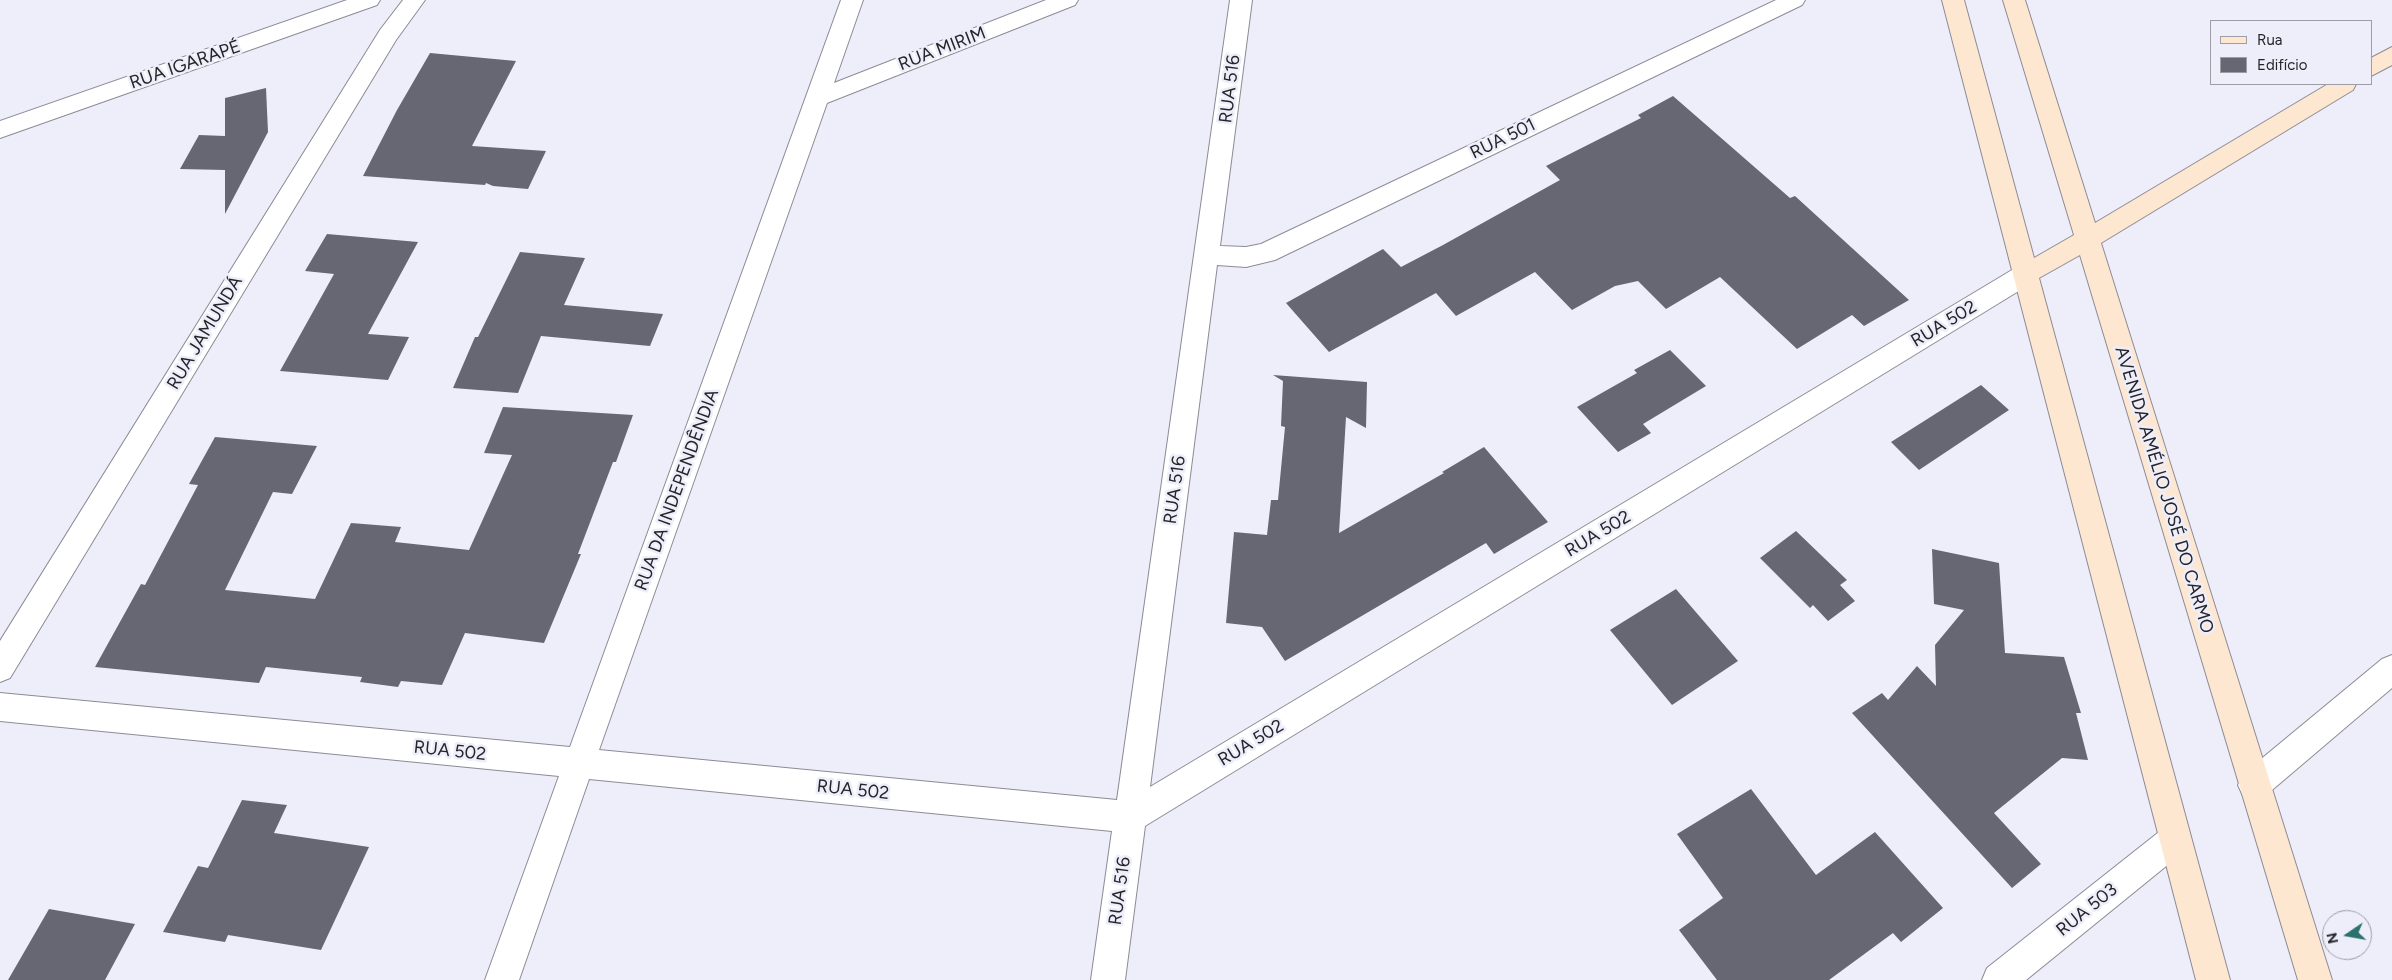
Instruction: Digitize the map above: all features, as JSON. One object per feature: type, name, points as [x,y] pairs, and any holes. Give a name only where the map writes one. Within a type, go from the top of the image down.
[{"type":"street","name":"RUA IGARAPÉ","points":[[0,130],[369,0]]},
{"type":"street","name":"RUA JAMUNDÁ","points":[[0,668],[388,35],[414,0]]},
{"type":"street","name":"RUA DA INDEPENDÊNDIA","points":[[502,980],[852,0]]},
{"type":"street","name":"RUA MIRIM","points":[[817,98],[1067,0]]},
{"type":"street","name":"RUA 516","points":[[1108,980],[1208,255],[1241,0]]},
{"type":"street","name":"RUA 501","points":[[1208,255],[1246,256],[1266,253],[1794,0]]},
{"type":"street","points":[[1953,0],[2212,980]]},
{"type":"street","name":"AVENIDA AMÉLIO JOSÉ DO CARMO","points":[[2014,0],[2315,980]]},
{"type":"street","points":[[2372,67],[2392,55]]},
{"type":"street","name":"RUA 502","points":[[0,707],[1130,817],[2026,274],[2088,239],[2342,85]]},
{"type":"street","points":[[2254,785],[2392,669]]},
{"type":"street","name":"RUA 503","points":[[1999,980],[2175,839]]},
{"type":"building","points":[[430,53],[516,61],[472,146],[546,151],[528,189],[493,186],[486,183],[485,185],[363,176],[397,110]]},
{"type":"building","points":[[266,88],[268,132],[225,214],[225,170],[180,169],[199,135],[225,136],[225,98]]},
{"type":"building","points":[[1673,96],[1790,198],[1795,196],[1909,300],[1864,326],[1852,315],[1797,349],[1720,277],[1666,309],[1638,281],[1615,286],[1572,310],[1535,272],[1456,316],[1436,293],[1329,352],[1286,303],[1383,249],[1401,267],[1443,245],[1560,180],[1546,166],[1641,118],[1638,115]]},
{"type":"building","points":[[327,234],[418,242],[368,334],[409,337],[388,380],[280,371],[334,274],[305,271]]},
{"type":"building","points":[[520,252],[585,258],[564,305],[663,314],[650,346],[541,336],[518,393],[453,388],[475,337],[478,337]]},
{"type":"building","points":[[1670,350],[1706,386],[1643,424],[1651,433],[1618,452],[1577,407],[1637,373],[1634,370]]},
{"type":"building","points":[[1273,375],[1367,382],[1366,428],[1346,417],[1339,533],[1444,473],[1442,472],[1484,447],[1548,522],[1494,554],[1486,543],[1285,661],[1262,627],[1226,623],[1234,532],[1267,535],[1271,500],[1278,500],[1285,427],[1281,426],[1283,381]]},
{"type":"building","points":[[1981,385],[2009,410],[1919,470],[1891,442]]},
{"type":"building","points":[[503,407],[633,415],[578,554],[581,554],[544,643],[465,633],[442,685],[401,681],[398,687],[360,682],[362,677],[266,667],[259,683],[95,667],[141,584],[145,585],[198,485],[189,484],[215,437],[317,446],[292,494],[273,492],[225,590],[315,599],[351,523],[401,527],[395,542],[469,550],[512,455],[484,453]]},
{"type":"building","points":[[1796,531],[1847,580],[1840,585],[1855,601],[1828,621],[1813,605],[1810,608],[1760,558]]},
{"type":"building","points":[[1932,549],[1999,563],[2005,653],[2064,657],[2081,713],[2076,713],[2088,760],[2062,758],[1994,813],[2041,864],[2012,888],[1852,713],[1882,693],[1888,700],[1917,666],[1936,686],[1935,645],[1964,610],[1934,604]]},
{"type":"building","points":[[1676,589],[1738,661],[1672,705],[1610,630]]},
{"type":"building","points":[[1751,789],[1816,875],[1875,832],[1943,908],[1901,942],[1893,933],[1829,980],[1717,980],[1679,930],[1723,898],[1677,834]]},
{"type":"building","points":[[242,800],[287,805],[274,833],[369,847],[321,950],[228,935],[225,942],[163,932],[198,866],[208,868]]},
{"type":"building","points":[[49,909],[135,924],[105,980],[8,980]]}]
